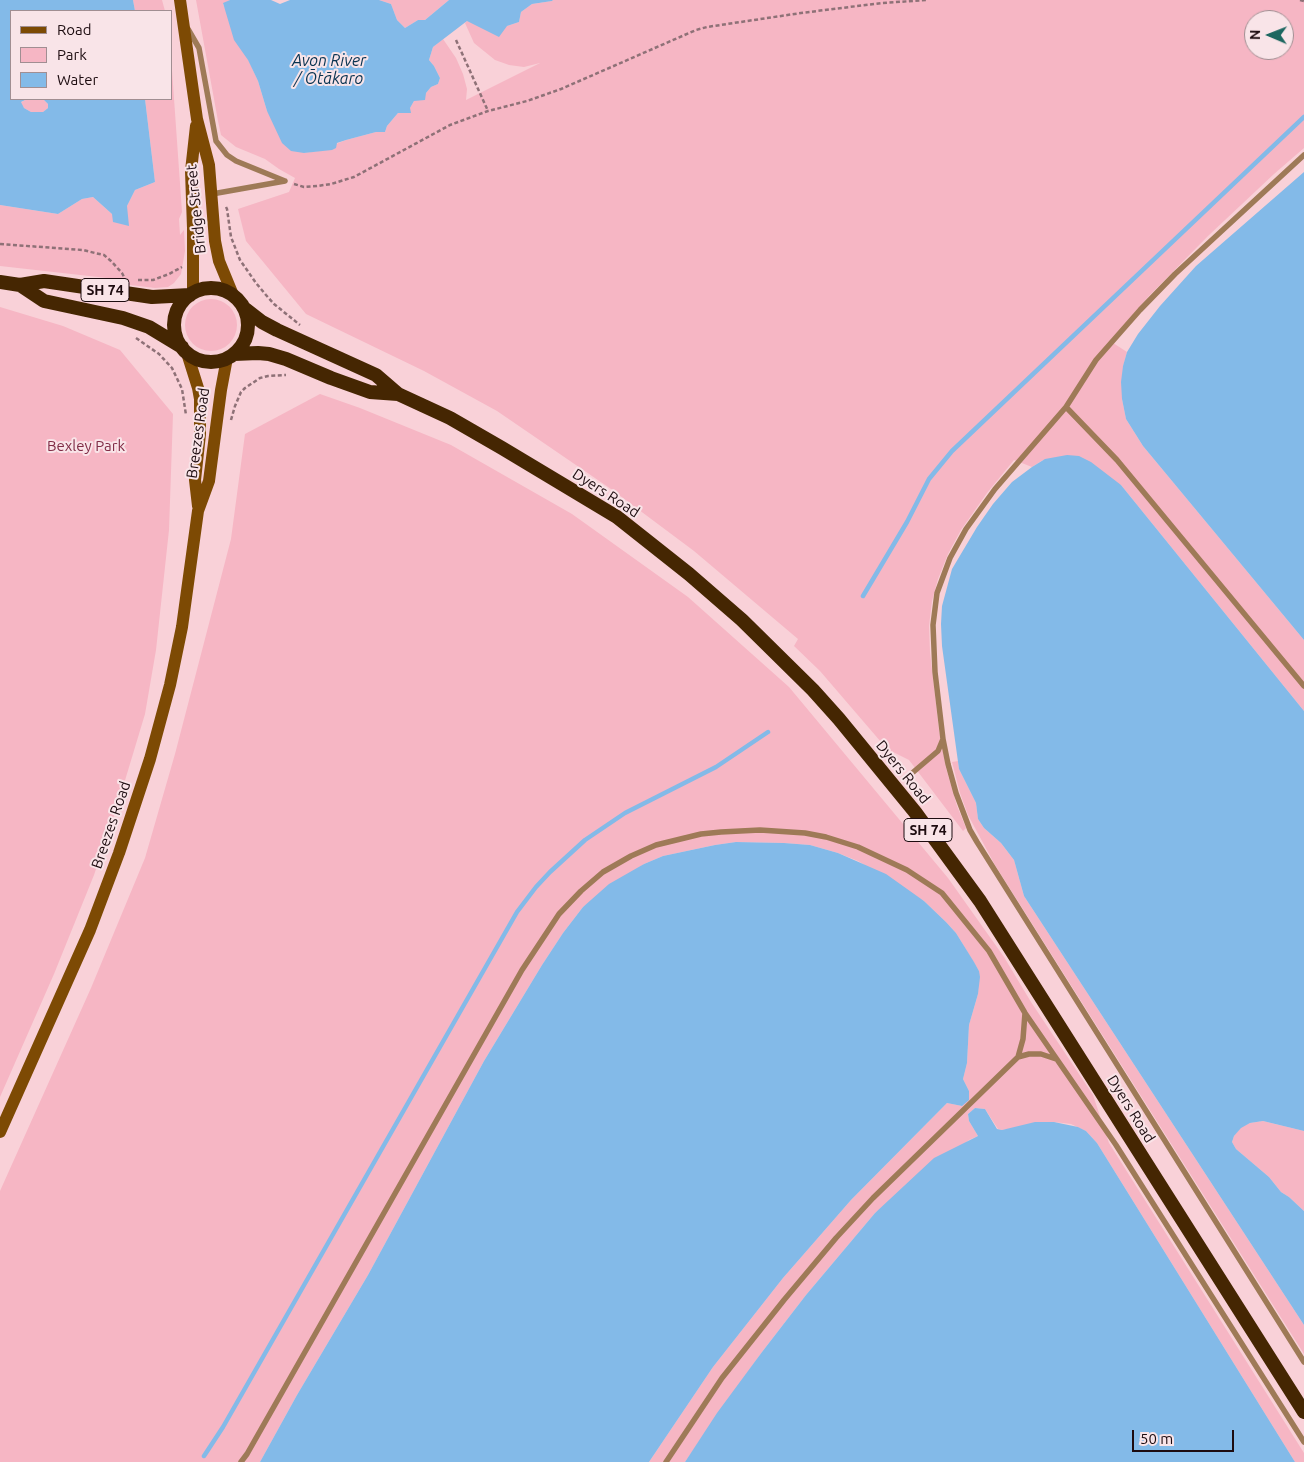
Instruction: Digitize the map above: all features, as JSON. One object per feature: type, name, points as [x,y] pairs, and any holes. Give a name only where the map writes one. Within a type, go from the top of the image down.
[{"type":"highway","name":"SH 74","points":[[20,286],[44,281],[152,297],[191,294],[209,288],[225,291],[232,295],[244,308]]},
{"type":"highway","name":"SH 74","points":[[0,282],[20,286],[44,301],[123,318],[149,327],[199,360],[213,362],[230,356]]},
{"type":"highway","points":[[185,350],[176,334],[175,319],[180,306],[191,294]]},
{"type":"highway","points":[[230,356],[240,348],[247,333],[248,325],[244,308]]},
{"type":"highway","name":"Dyers Road","points":[[244,308],[262,322],[277,330],[376,374],[398,394],[450,418],[617,517],[689,574],[784,660],[833,712],[915,812],[980,901],[1304,1412]]},
{"type":"highway","name":"Dyers Road","points":[[230,356],[258,352],[269,354],[370,392],[398,394]]},
{"type":"main road","name":"Bridge Street","points":[[180,0],[197,119],[209,165],[215,241],[218,256],[232,295]]},
{"type":"main road","name":"Bridge Street","points":[[191,294],[193,228],[191,171],[197,119]]},
{"type":"main road","name":"Breezes Road","points":[[185,350],[200,399],[200,434],[195,480],[198,512]]},
{"type":"main road","name":"Breezes Road","points":[[0,1132],[90,930],[119,853],[150,759],[170,684],[182,627],[198,512],[209,481],[221,390],[230,356]]},
{"type":"lane","points":[[184,23],[199,48],[216,141],[227,155],[236,162],[285,181]]},
{"type":"lane","points":[[1304,155],[1175,274],[1140,310],[1096,360],[1066,407],[994,489],[958,543],[943,575],[934,610],[933,625],[935,672],[943,739],[956,793],[970,830],[1304,1362]]},
{"type":"lane","points":[[212,194],[285,181]]},
{"type":"lane","points":[[1066,407],[1117,460],[1304,686]]},
{"type":"lane","points":[[911,774],[938,751],[943,739]]},
{"type":"lane","points":[[241,1462],[252,1446],[522,970],[559,914],[603,872],[656,845],[701,834],[741,830],[805,833],[858,847],[907,870],[942,893],[989,952],[1025,1013],[1116,1145],[1304,1442]]},
{"type":"lane","points":[[1018,1058],[1023,1039],[1025,1013]]},
{"type":"lane","points":[[666,1462],[722,1378],[836,1238],[880,1191],[1018,1058],[1029,1054],[1041,1054],[1056,1059]]},
{"type":"path","points":[[285,181],[304,187],[332,184],[354,177],[450,125],[488,111],[527,102],[696,30],[810,12],[882,3],[927,0]]},
{"type":"path","points":[[1300,0],[1304,1]]},
{"type":"path","points":[[456,40],[488,111]]},
{"type":"path","points":[[212,194],[227,208],[232,238],[240,260],[274,304],[285,312]]},
{"type":"path","points":[[0,244],[83,250],[104,255],[122,273],[126,280],[153,280],[169,274],[175,269]]},
{"type":"path","points":[[144,342],[172,368],[182,390]]},
{"type":"path","points":[[241,392],[260,378],[268,376]]},
{"type":"green space","points":[[133,0],[162,0],[165,10],[135,10]]},
{"type":"green space","points":[[196,0],[230,0],[223,4],[258,81],[267,111],[304,153],[318,151],[346,140],[376,132],[385,132],[387,126],[398,113],[407,113],[414,101],[431,87],[438,84],[440,78],[429,60],[433,47],[443,39],[456,58],[463,74],[467,89],[466,100],[540,63],[524,67],[509,65],[495,60],[474,43],[465,23],[467,21],[507,26],[519,22],[521,12],[532,4],[553,0],[1304,0],[1304,148],[1208,236],[1149,296],[1110,341],[1127,352],[1123,367],[1122,399],[1126,419],[1143,446],[1304,640],[1304,711],[1121,485],[1043,460],[1032,467],[1014,460],[987,493],[961,530],[948,554],[932,601],[929,626],[930,652],[939,730],[946,768],[957,806],[966,828],[963,831],[909,760],[887,749],[820,671],[794,646],[798,639],[694,551],[611,489],[497,411],[424,371],[306,314],[246,241],[238,209],[289,192],[295,178],[265,159],[236,147],[221,135]]},
{"type":"green space","points":[[379,0],[449,0],[425,20],[418,20],[405,28],[397,20],[391,4]]},
{"type":"green space","points":[[172,70],[182,212],[179,219],[180,235],[184,230],[185,251],[181,274],[174,283],[168,287],[155,288],[130,285],[107,278],[0,266],[0,205],[58,214],[82,199],[93,197],[112,214],[127,206],[135,190],[155,182],[145,100],[172,100]]},
{"type":"green space","points":[[25,100],[44,100],[48,104],[48,108],[43,112],[31,112],[20,103]]},
{"type":"green space","points":[[206,299],[216,299],[226,303],[233,310],[237,325],[233,340],[226,347],[216,351],[206,351],[196,347],[189,340],[185,330],[185,320],[189,310],[196,303]]},
{"type":"green space","name":"Bexley Park","points":[[0,307],[63,326],[120,350],[173,414],[169,530],[156,650],[145,714],[94,875],[54,974],[0,1097]]},
{"type":"green space","points":[[320,394],[451,445],[572,514],[688,597],[789,687],[948,878],[1004,957],[1031,1002],[1093,1095],[1109,1143],[1304,1453],[1304,1462],[1295,1462],[1097,1143],[1086,1131],[1071,1124],[1054,1122],[1002,1130],[998,1129],[985,1109],[975,1108],[968,1114],[969,1121],[978,1136],[969,1140],[875,1213],[806,1295],[762,1352],[685,1462],[649,1462],[713,1367],[783,1278],[851,1200],[947,1103],[962,1106],[969,1091],[963,1079],[967,1063],[969,1025],[978,994],[979,971],[956,933],[946,922],[924,901],[858,861],[838,853],[810,845],[736,842],[663,856],[644,864],[583,907],[563,933],[484,1061],[368,1275],[260,1462],[0,1462],[0,1191],[91,988],[145,858],[175,754],[231,539],[245,434]]},
{"type":"green space","points":[[958,761],[959,769],[976,803],[978,819],[1014,860],[1024,896],[1304,1325],[1304,1354],[995,865],[968,815],[960,793],[952,762]]},
{"type":"green space","points":[[1263,1121],[1304,1131],[1304,1211],[1281,1192],[1269,1177],[1236,1149],[1232,1142],[1241,1127]]},
{"type":"water","points":[[0,0],[133,0],[135,10],[10,10],[10,100],[25,100],[21,102],[24,108],[31,112],[43,112],[48,108],[48,104],[44,100],[145,100],[155,182],[135,190],[127,206],[129,226],[113,222],[112,214],[93,197],[82,199],[58,214],[0,205]]},
{"type":"water","name":"Avon River / Ōtākaro","points":[[230,0],[271,0],[280,4],[290,0],[379,0],[391,4],[397,20],[405,28],[418,20],[425,20],[449,0],[553,0],[532,4],[521,12],[519,22],[507,26],[499,37],[467,21],[433,47],[429,60],[440,78],[438,84],[431,87],[426,93],[425,100],[414,101],[410,108],[411,113],[398,113],[387,126],[385,132],[376,132],[337,143],[336,148],[332,150],[304,153],[291,151],[282,143],[267,111],[258,81],[248,60],[234,40],[223,3]]},
{"type":"water","points":[[1304,172],[1304,640],[1143,446],[1126,419],[1121,382],[1127,352],[1138,334],[1160,306],[1196,266]]},
{"type":"water","points":[[1067,455],[1079,456],[1091,462],[1121,485],[1304,711],[1304,1131],[1263,1121],[1250,1123],[1241,1128],[1234,1136],[1232,1142],[1236,1149],[1269,1177],[1281,1192],[1304,1211],[1304,1325],[1024,896],[1014,860],[978,819],[976,803],[959,769],[942,646],[941,624],[942,606],[952,569],[977,527],[1012,482],[1045,459]]},
{"type":"water","points":[[736,842],[810,845],[838,853],[886,874],[924,901],[956,933],[979,971],[980,977],[978,994],[969,1025],[967,1063],[963,1079],[969,1091],[969,1100],[962,1106],[947,1103],[851,1200],[783,1278],[713,1367],[649,1462],[260,1462],[368,1275],[484,1061],[563,933],[583,907],[609,884],[644,864],[663,856]]},
{"type":"water","points":[[975,1108],[985,1109],[997,1129],[1002,1130],[1035,1122],[1054,1122],[1078,1127],[1086,1131],[1097,1143],[1295,1462],[685,1462],[717,1413],[762,1352],[806,1295],[875,1213],[934,1158],[978,1136],[969,1121],[968,1114]]},
{"type":"waterway","points":[[863,596],[907,522],[929,479],[952,451],[1304,117]]},
{"type":"waterway","points":[[204,1456],[223,1427],[517,912],[536,887],[585,840],[625,813],[716,767],[768,732]]}]
